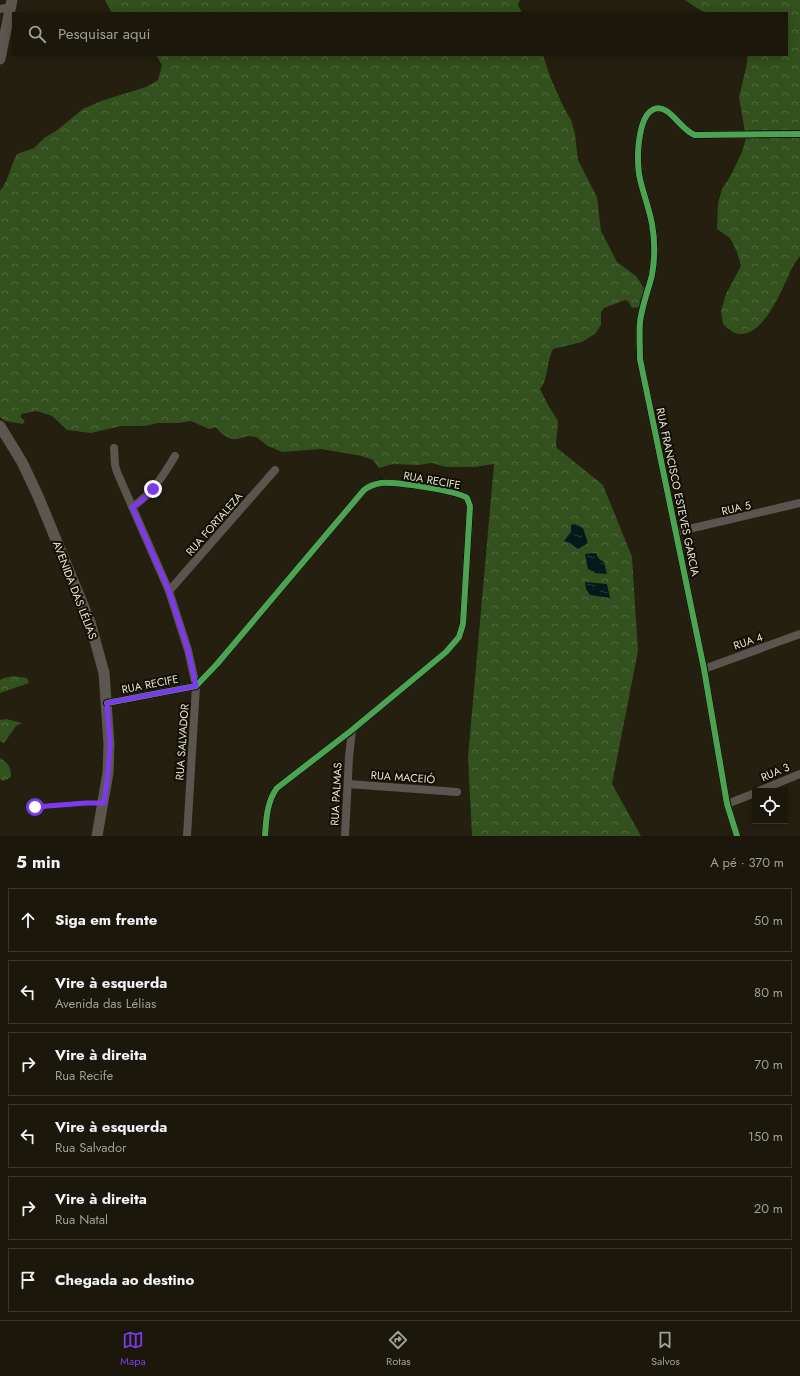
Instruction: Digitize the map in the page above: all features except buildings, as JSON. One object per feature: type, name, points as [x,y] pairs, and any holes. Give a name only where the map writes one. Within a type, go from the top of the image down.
[{"type":"street","points":[[0,59],[8,5]]},
{"type":"street","name":"RUA FRANCISCO ESTEVES GARCIA","points":[[737,836],[727,804],[704,669],[640,359],[640,323],[652,274],[654,237],[652,223],[639,174],[638,152],[640,135],[646,117],[649,112],[656,108],[666,110],[688,132],[695,135],[800,134]]},
{"type":"street","name":"AVENIDA DAS LÉLIAS","points":[[0,426],[22,462],[38,496],[90,622],[104,673],[110,744],[104,803],[97,836]]},
{"type":"street","name":"RUA SALVADOR","points":[[114,448],[115,465],[169,591],[188,650],[196,686],[187,836]]},
{"type":"street","points":[[132,507],[140,502],[153,489],[162,478],[175,456]]},
{"type":"street","name":"RUA FORTALEZA","points":[[169,591],[275,470]]},
{"type":"street","name":"RUA RECIFE","points":[[107,703],[196,686],[236,642],[364,490],[369,486],[383,483],[422,487],[463,495],[470,506],[463,624],[460,637],[446,652],[352,730],[277,788],[271,799],[265,836]]},
{"type":"street","name":"RUA 5","points":[[676,532],[800,503]]},
{"type":"street","name":"RUA 4","points":[[704,669],[800,634]]},
{"type":"street","name":"RUA PALMAS","points":[[345,836],[352,730]]},
{"type":"street","name":"RUA 3","points":[[766,788],[800,774]]},
{"type":"street","name":"RUA MACEIÓ","points":[[348,784],[457,792]]},
{"type":"street","name":"RUA 3","points":[[727,804],[752,794]]},
{"type":"lane","points":[[35,807],[104,803]]},
{"type":"green space","points":[[105,0],[520,0],[518,5],[522,12],[111,12]]},
{"type":"green space","points":[[685,0],[800,0],[800,256],[793,266],[778,298],[770,311],[762,322],[753,330],[744,334],[733,332],[723,324],[721,311],[726,294],[741,266],[737,252],[730,238],[717,229],[718,203],[722,189],[731,175],[742,152],[746,138],[739,97],[748,56],[788,56],[788,12],[704,12]]},
{"type":"green space","points":[[157,56],[543,56],[551,79],[571,120],[575,134],[578,160],[597,197],[601,231],[617,262],[636,276],[646,291],[639,307],[632,308],[628,301],[625,300],[604,308],[601,312],[601,325],[595,334],[582,342],[553,349],[549,359],[545,380],[540,389],[558,421],[557,448],[603,485],[632,557],[638,651],[612,784],[641,836],[472,836],[468,757],[494,464],[475,467],[446,467],[432,463],[418,465],[393,464],[379,468],[373,460],[362,456],[321,449],[282,452],[268,446],[256,437],[248,436],[231,439],[222,434],[216,427],[209,429],[191,421],[179,423],[157,423],[145,426],[121,426],[91,433],[67,430],[52,416],[37,411],[21,414],[21,418],[25,421],[23,424],[5,421],[0,417],[0,191],[17,154],[34,148],[44,138],[56,131],[83,109],[101,101],[146,87],[158,80],[162,65]]},
{"type":"green space","points":[[13,676],[27,678],[29,683],[0,693],[0,680]]},
{"type":"green space","points":[[6,719],[22,723],[16,726],[4,743],[0,741],[0,720]]},
{"type":"green space","points":[[0,758],[6,762],[11,771],[11,777],[4,781],[0,779]]},
{"type":"water","points":[[574,524],[583,528],[588,543],[578,549],[570,543],[564,541],[571,532],[571,525]]},
{"type":"water","points":[[596,553],[599,559],[604,562],[607,574],[595,573],[588,569],[585,554]]},
{"type":"water","points":[[585,582],[607,584],[610,598],[590,595],[586,589]]},
{"type":"cycle path","points":[[737,836],[727,804],[704,669],[640,359],[640,322],[652,275],[654,262],[654,237],[639,174],[639,144],[642,126],[646,116],[652,110],[659,108],[665,110],[695,135],[800,134]]},
{"type":"cycle path","points":[[107,703],[196,686],[217,664],[368,487],[381,483],[399,484],[438,489],[467,498],[470,506],[463,624],[459,637],[446,652],[352,730],[277,788],[269,805],[265,836]]},
{"type":"route","points":[[35,807],[104,803],[110,744],[107,703],[196,686],[188,650],[169,591],[132,507],[140,502],[153,489]]}]
